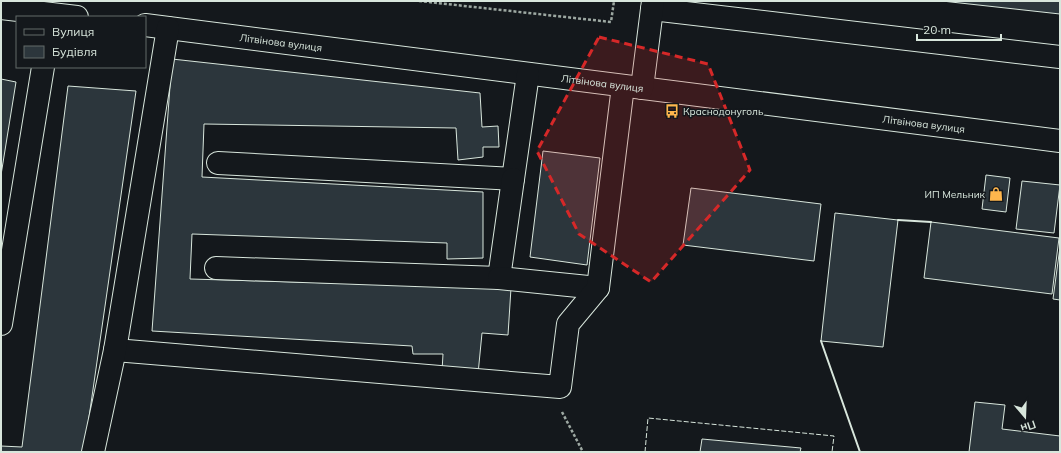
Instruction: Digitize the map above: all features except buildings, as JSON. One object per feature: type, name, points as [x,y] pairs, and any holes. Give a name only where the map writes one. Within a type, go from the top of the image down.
[{"type":"street","points":[[115,350],[560,387],[568,324],[598,288],[633,87],[652,5],[1060,57]]},
{"type":"street","points":[[1,8],[64,16]]},
{"type":"street","name":"Літвінова вулиця","points":[[146,25],[1060,140]]},
{"type":"street","points":[[93,452],[115,350],[168,28]]},
{"type":"street","points":[[1,324],[42,68]]},
{"type":"street","points":[[498,278],[528,74]]},
{"type":"street","points":[[218,163],[513,179]]},
{"type":"street","points":[[216,268],[498,278],[598,288]]},
{"type":"path","points":[[419,1],[611,22],[614,1]]},
{"type":"path","points":[[561,410],[583,452]]},
{"type":"highlighted area","points":[[599,37],[708,64],[750,170],[651,282],[579,234],[537,151]]},
{"type":"fence","points":[[645,452],[648,418],[834,436],[832,452]]},
{"type":"wall","points":[[898,220],[931,222]]},
{"type":"wall","points":[[821,341],[860,452]]},
{"type":"place","name":"Краснодонуголь","points":[[672,111]]},
{"type":"place","name":"ИП Мельник","points":[[996,194]]}]
